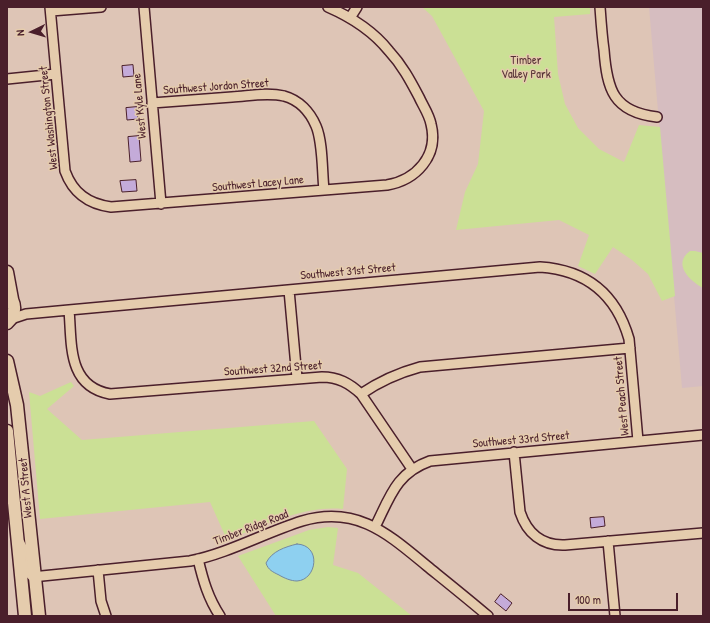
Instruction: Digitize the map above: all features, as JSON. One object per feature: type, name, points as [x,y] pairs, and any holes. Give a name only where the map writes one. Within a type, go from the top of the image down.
[{"type":"main road","points":[[7,272],[14,314],[9,321]]},
{"type":"main road","name":"West A Street","points":[[7,361],[17,405],[39,616]]},
{"type":"main road","name":"West A Street","points":[[7,431],[25,616]]},
{"type":"street","points":[[51,9],[100,7]]},
{"type":"street","name":"West Kyle Lane","points":[[144,7],[161,204]]},
{"type":"street","points":[[328,7],[350,18],[358,7]]},
{"type":"street","points":[[600,7],[605,70],[612,92],[621,103],[631,111],[642,115],[657,117]]},
{"type":"street","name":"West Washington Street","points":[[51,9],[65,171],[68,180],[83,198]]},
{"type":"street","name":"Southwest Lacey Lane","points":[[83,198],[97,204],[111,207],[161,204],[396,183],[414,174],[426,159],[432,141],[432,125],[429,115],[407,75],[389,50],[378,39],[350,18]]},
{"type":"street","points":[[7,79],[56,74]]},
{"type":"street","name":"Southwest Jordon Street","points":[[152,104],[266,94],[285,96],[294,100],[302,106],[313,119],[317,128],[320,140],[324,190]]},
{"type":"street","name":"Southwest 31st Street","points":[[9,321],[26,314],[540,267],[553,268],[575,274],[587,280],[606,296],[613,303],[625,326],[630,348]]},
{"type":"street","points":[[289,290],[297,378]]},
{"type":"street","points":[[11,298],[24,310],[26,314]]},
{"type":"street","name":"Southwest 32nd Street","points":[[69,310],[73,359],[80,376],[91,388],[97,391],[110,394],[297,378],[332,377],[348,383],[361,394],[412,469]]},
{"type":"street","points":[[361,394],[391,376],[420,368],[630,348]]},
{"type":"street","name":"West Peach Street","points":[[630,348],[638,441]]},
{"type":"street","name":"Southwest 33rd Street","points":[[375,527],[395,486],[412,469],[430,461],[703,435]]},
{"type":"street","points":[[514,452],[520,512],[523,521],[541,541],[558,545],[703,533]]},
{"type":"street","name":"Timber Ridge Road","points":[[35,577],[198,559],[314,518],[348,518],[375,527],[400,544],[488,616]]},
{"type":"street","points":[[17,538],[27,557],[29,573],[35,577]]},
{"type":"street","points":[[608,541],[615,616]]},
{"type":"street","points":[[198,559],[204,586],[209,598],[220,616]]},
{"type":"street","points":[[98,570],[101,602],[106,616]]},
{"type":"shaded area","points":[[649,7],[703,7],[703,386],[682,388]]},
{"type":"green space","name":"Timber Valley Park","points":[[422,7],[590,7],[590,14],[554,17],[558,74],[565,104],[578,128],[599,149],[624,162],[639,125],[660,127],[675,296],[662,301],[648,274],[632,260],[613,247],[595,274],[578,266],[589,235],[559,220],[456,230],[465,192],[478,164],[484,111],[432,16]]},
{"type":"green space","points":[[690,251],[703,253],[703,288],[688,277],[683,267],[685,256]]},
{"type":"green space","points":[[71,382],[74,386],[47,409],[82,440],[314,421],[347,469],[343,509],[313,510],[299,513],[227,540],[210,502],[40,519],[29,392],[40,396]]},
{"type":"green space","points":[[328,527],[338,528],[333,565],[358,573],[412,616],[276,616],[238,556],[309,530]]},
{"type":"water","points":[[297,544],[305,546],[310,550],[313,556],[314,562],[309,575],[304,579],[295,581],[283,577],[269,569],[266,563],[272,555],[284,548]]},
{"type":"building","points":[[133,65],[134,76],[123,77],[122,66]]},
{"type":"building","points":[[137,107],[138,119],[127,120],[126,108]]},
{"type":"building","points":[[139,136],[141,161],[130,162],[128,137]]},
{"type":"building","points":[[136,180],[137,191],[122,192],[120,181]]},
{"type":"building","points":[[604,517],[605,526],[591,528],[590,518]]},
{"type":"building","points":[[501,594],[512,603],[506,611],[495,602]]}]
